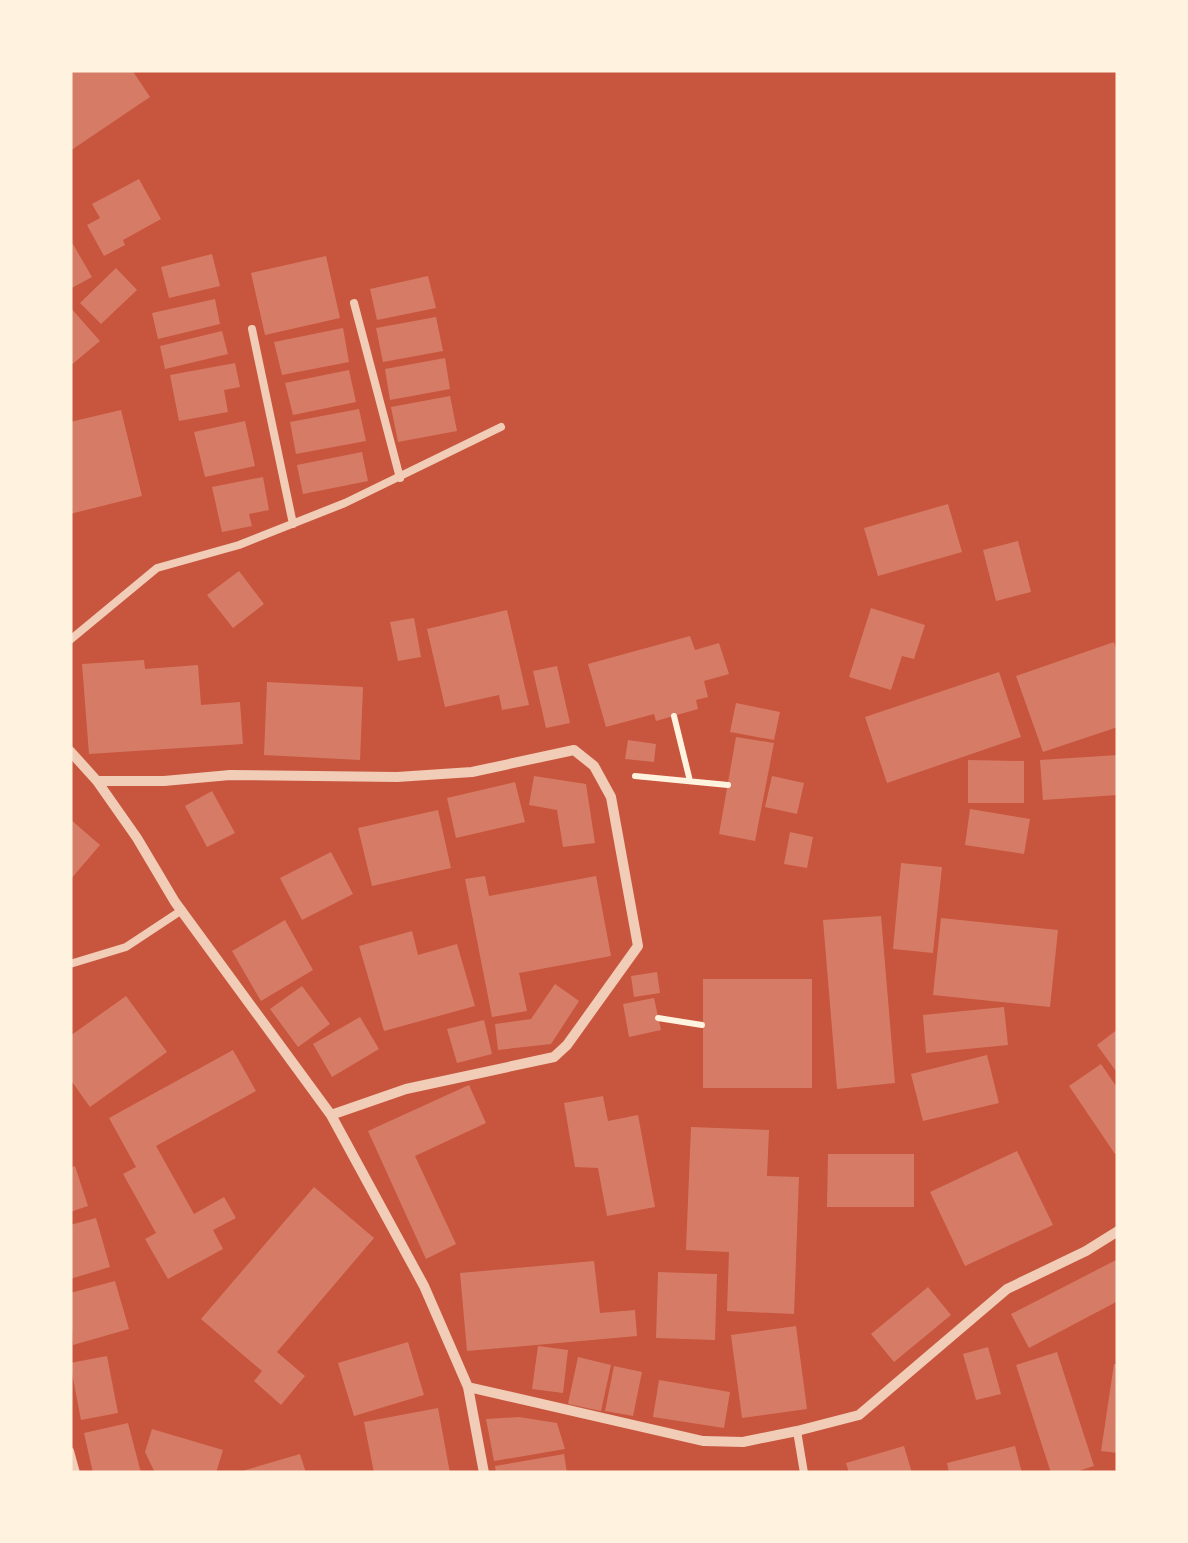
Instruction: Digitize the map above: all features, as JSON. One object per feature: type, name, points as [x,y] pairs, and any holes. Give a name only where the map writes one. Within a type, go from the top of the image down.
[{"type":"street","points":[[70,750],[97,781],[182,910],[331,1115],[424,1286],[468,1387],[484,1473]]},
{"type":"street","points":[[97,781],[164,781],[230,775],[397,777],[472,772],[574,750],[594,766],[611,798],[638,946],[568,1046],[554,1057],[406,1089],[331,1115]]},
{"type":"street","points":[[468,1387],[703,1441],[743,1442],[797,1431],[859,1415],[1006,1289],[1116,1235]]},
{"type":"lane","points":[[354,302],[400,478]]},
{"type":"lane","points":[[252,330],[293,524]]},
{"type":"lane","points":[[70,640],[158,568],[239,545],[293,524],[400,478],[501,427]]},
{"type":"lane","points":[[70,964],[126,947],[182,910]]},
{"type":"lane","points":[[797,1431],[804,1473]]},
{"type":"lane","points":[[70,1451],[76,1473]]},
{"type":"path","points":[[674,716],[690,781]]},
{"type":"path","points":[[651,777],[728,785]]},
{"type":"path","points":[[658,1018],[702,1025]]},
{"type":"building","points":[[70,70],[132,70],[150,97],[70,151]]},
{"type":"building","points":[[139,179],[161,219],[123,240],[125,245],[104,256],[87,225],[100,218],[92,204]]},
{"type":"building","points":[[70,239],[92,277],[70,289]]},
{"type":"building","points":[[212,254],[220,286],[169,298],[161,267]]},
{"type":"building","points":[[326,256],[340,318],[265,335],[251,273]]},
{"type":"building","points":[[116,268],[137,290],[101,324],[80,303]]},
{"type":"building","points":[[428,276],[436,308],[377,320],[370,289]]},
{"type":"building","points":[[215,299],[220,324],[158,339],[152,313]]},
{"type":"building","points":[[70,307],[100,341],[70,366]]},
{"type":"building","points":[[436,317],[443,351],[383,362],[376,328]]},
{"type":"building","points":[[343,328],[349,362],[282,375],[274,342]]},
{"type":"building","points":[[222,331],[228,354],[165,369],[160,346]]},
{"type":"building","points":[[445,358],[450,389],[390,400],[385,369]]},
{"type":"building","points":[[235,363],[240,387],[224,390],[228,412],[179,421],[170,375]]},
{"type":"building","points":[[349,370],[356,402],[293,415],[285,383]]},
{"type":"building","points":[[450,396],[457,431],[398,442],[391,407]]},
{"type":"building","points":[[359,409],[366,441],[296,454],[290,422]]},
{"type":"building","points":[[121,410],[142,496],[70,514],[70,422]]},
{"type":"building","points":[[245,421],[255,466],[205,477],[194,432]]},
{"type":"building","points":[[362,452],[368,481],[303,494],[297,465]]},
{"type":"building","points":[[263,477],[269,510],[249,514],[252,526],[222,532],[212,487]]},
{"type":"building","points":[[948,504],[962,552],[878,576],[864,528]]},
{"type":"building","points":[[1018,541],[1031,592],[996,601],[983,550]]},
{"type":"building","points":[[239,571],[264,604],[233,628],[207,595]]},
{"type":"building","points":[[871,608],[925,625],[914,659],[902,656],[891,690],[849,677]]},
{"type":"building","points":[[507,610],[529,705],[502,710],[499,695],[445,707],[427,629]]},
{"type":"building","points":[[414,618],[421,657],[398,661],[390,622]]},
{"type":"building","points":[[690,636],[695,650],[719,643],[729,674],[704,681],[708,697],[696,700],[698,709],[656,721],[654,714],[606,727],[588,664]]},
{"type":"building","points":[[1114,642],[1118,655],[1118,727],[1043,752],[1016,676]]},
{"type":"building","points":[[144,660],[145,669],[198,665],[201,705],[240,702],[243,744],[89,754],[82,664]]},
{"type":"building","points":[[557,666],[570,723],[546,728],[533,671]]},
{"type":"building","points":[[999,672],[1021,737],[887,783],[865,717]]},
{"type":"building","points":[[267,682],[363,687],[360,760],[264,755]]},
{"type":"building","points":[[736,703],[780,712],[774,740],[730,732]]},
{"type":"building","points":[[736,737],[774,743],[755,841],[719,834]]},
{"type":"building","points":[[628,740],[656,744],[654,762],[625,759]]},
{"type":"building","points":[[1118,755],[1118,795],[1043,800],[1040,760]]},
{"type":"building","points":[[968,760],[1024,761],[1024,803],[968,803]]},
{"type":"building","points":[[534,776],[586,784],[595,843],[563,847],[557,810],[529,805]]},
{"type":"building","points":[[772,776],[804,783],[797,814],[765,807]]},
{"type":"building","points":[[515,782],[525,822],[456,838],[447,798]]},
{"type":"building","points":[[212,791],[235,833],[207,847],[185,806]]},
{"type":"building","points":[[970,809],[1030,819],[1024,854],[965,845]]},
{"type":"building","points":[[438,810],[451,868],[372,886],[358,828]]},
{"type":"building","points":[[70,819],[100,845],[70,880]]},
{"type":"building","points":[[790,832],[813,837],[807,868],[784,864]]},
{"type":"building","points":[[331,852],[353,894],[302,920],[280,878]]},
{"type":"building","points":[[901,863],[942,867],[933,953],[893,949]]},
{"type":"building","points":[[485,876],[489,896],[596,876],[611,956],[519,973],[527,1011],[492,1017],[465,879]]},
{"type":"building","points":[[881,916],[895,1083],[837,1089],[823,920]]},
{"type":"building","points":[[941,918],[1058,930],[1050,1007],[933,995]]},
{"type":"building","points":[[285,920],[313,970],[261,1001],[232,951]]},
{"type":"building","points":[[412,931],[418,955],[457,944],[475,1006],[384,1031],[359,946]]},
{"type":"building","points":[[657,972],[660,993],[634,997],[631,976]]},
{"type":"building","points":[[703,979],[812,979],[812,1088],[703,1088]]},
{"type":"building","points":[[555,984],[579,1001],[551,1044],[498,1050],[495,1024],[531,1019]]},
{"type":"building","points":[[302,986],[330,1024],[298,1047],[270,1009]]},
{"type":"building","points":[[126,996],[167,1052],[90,1107],[70,1079],[70,1036]]},
{"type":"building","points":[[654,998],[661,1030],[629,1037],[623,1004]]},
{"type":"building","points":[[1004,1007],[1008,1045],[926,1053],[923,1015]]},
{"type":"building","points":[[360,1017],[379,1049],[332,1077],[313,1044]]},
{"type":"building","points":[[484,1020],[492,1054],[457,1063],[447,1029]]},
{"type":"building","points":[[1118,1029],[1118,1074],[1097,1045]]},
{"type":"building","points":[[233,1050],[256,1091],[156,1146],[194,1214],[224,1197],[236,1218],[213,1230],[223,1249],[168,1279],[145,1239],[156,1233],[123,1174],[136,1167],[109,1118]]},
{"type":"building","points":[[987,1055],[999,1103],[923,1121],[911,1074]]},
{"type":"building","points":[[1101,1064],[1118,1089],[1115,1154],[1069,1086]]},
{"type":"building","points":[[469,1085],[486,1123],[415,1156],[456,1244],[426,1259],[368,1131]]},
{"type":"building","points":[[603,1096],[608,1121],[638,1115],[655,1207],[607,1216],[598,1168],[575,1167],[564,1103]]},
{"type":"building","points":[[691,1127],[769,1130],[767,1176],[799,1177],[794,1314],[727,1311],[729,1252],[686,1250]]},
{"type":"building","points":[[1017,1151],[1053,1225],[965,1266],[930,1192]]},
{"type":"building","points":[[828,1154],[914,1154],[914,1207],[827,1207]]},
{"type":"building","points":[[75,1166],[88,1206],[70,1212],[70,1168]]},
{"type":"building","points":[[314,1187],[374,1238],[277,1352],[305,1376],[281,1405],[254,1381],[262,1371],[201,1319]]},
{"type":"building","points":[[96,1218],[110,1267],[70,1279],[70,1225]]},
{"type":"building","points":[[1118,1259],[1118,1301],[1029,1348],[1011,1314]]},
{"type":"building","points":[[594,1261],[600,1313],[635,1310],[637,1336],[467,1351],[460,1273]]},
{"type":"building","points":[[658,1272],[717,1274],[715,1340],[656,1338]]},
{"type":"building","points":[[115,1281],[129,1329],[73,1345],[70,1293]]},
{"type":"building","points":[[928,1287],[951,1315],[894,1362],[871,1334]]},
{"type":"building","points":[[796,1326],[807,1409],[742,1418],[731,1335]]},
{"type":"building","points":[[408,1342],[424,1395],[354,1416],[338,1363]]},
{"type":"building","points":[[538,1346],[568,1350],[563,1393],[532,1389]]},
{"type":"building","points":[[988,1347],[1001,1394],[976,1400],[963,1354]]},
{"type":"building","points":[[1057,1352],[1094,1466],[1072,1473],[1051,1473],[1016,1365]]},
{"type":"building","points":[[107,1356],[118,1413],[81,1420],[70,1363]]},
{"type":"building","points":[[578,1357],[611,1365],[601,1411],[568,1404]]},
{"type":"building","points":[[1114,1364],[1118,1364],[1118,1453],[1101,1451]]},
{"type":"building","points":[[614,1366],[642,1372],[633,1416],[605,1411]]},
{"type":"building","points":[[659,1380],[730,1392],[724,1428],[653,1417]]},
{"type":"building","points":[[438,1408],[450,1473],[374,1473],[364,1422]]},
{"type":"building","points":[[519,1417],[557,1423],[565,1449],[494,1461],[486,1419]]},
{"type":"building","points":[[128,1423],[141,1473],[93,1473],[84,1433]]},
{"type":"building","points":[[152,1429],[223,1450],[216,1473],[155,1473],[145,1452]]},
{"type":"building","points":[[904,1446],[912,1473],[849,1473],[846,1463]]},
{"type":"building","points":[[1015,1446],[1022,1473],[949,1473],[947,1463]]},
{"type":"building","points":[[300,1454],[306,1473],[239,1473],[239,1472]]},
{"type":"building","points":[[564,1454],[567,1473],[496,1473],[495,1466]]}]
